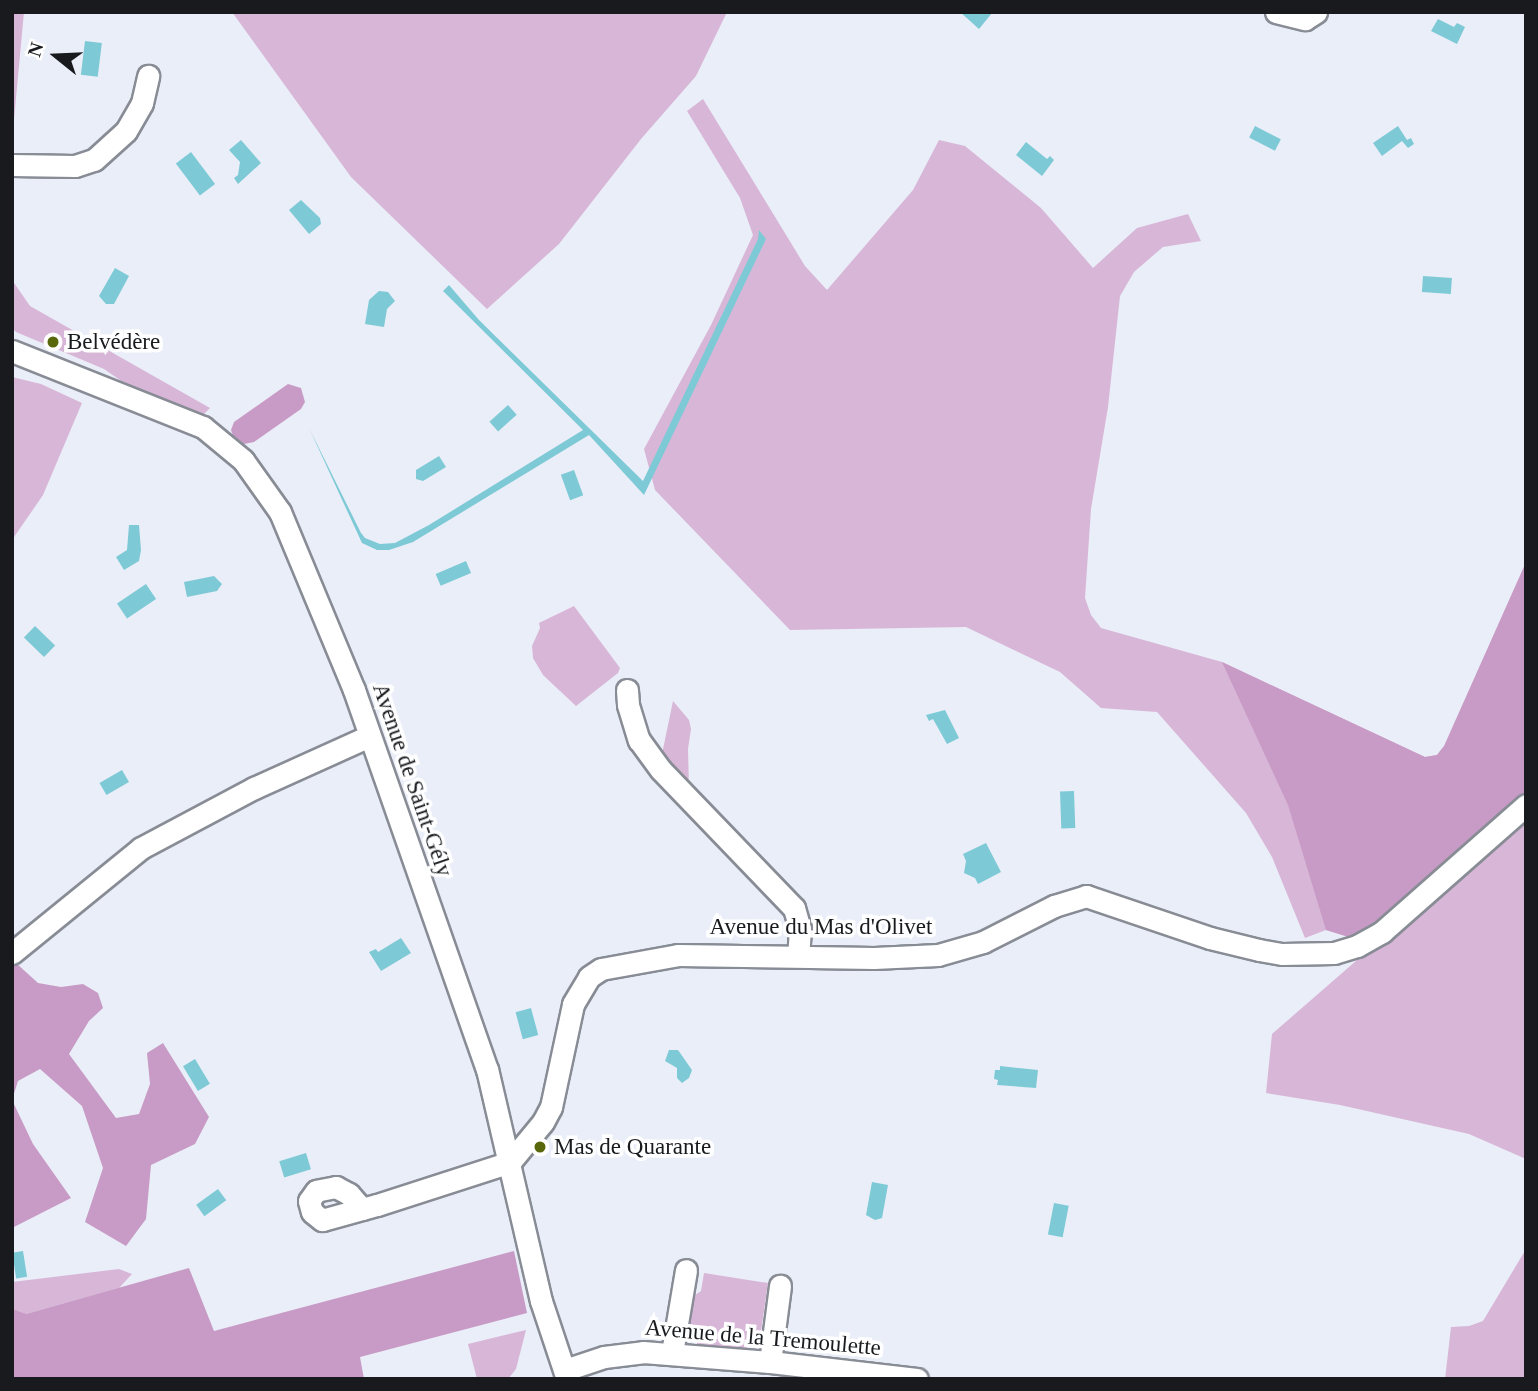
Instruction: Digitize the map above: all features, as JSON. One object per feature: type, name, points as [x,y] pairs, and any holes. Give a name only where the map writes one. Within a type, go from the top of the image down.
[{"type":"street","points":[[1276,12],[1305,19],[1316,12]]},
{"type":"street","points":[[12,165],[56,168],[94,160],[126,131],[142,103],[148,76]]},
{"type":"street","name":"Avenue de Saint-Gély","points":[[12,351],[203,427],[226,442],[243,460],[280,512],[319,602],[369,736],[487,1069],[541,1301],[566,1374]]},
{"type":"street","points":[[627,690],[628,705],[639,740],[661,770],[794,908],[800,929],[798,956]]},
{"type":"street","points":[[12,953],[141,848],[254,788],[369,736]]},
{"type":"street","name":"Avenue du Mas d'Olivet","points":[[510,1162],[543,1122],[551,1107],[567,1020],[579,990],[589,977],[614,965],[678,955],[874,958],[938,955],[983,942],[1054,906],[1086,896],[1210,938],[1246,947],[1282,954],[1334,953],[1357,946],[1382,932],[1526,805]]},
{"type":"street","points":[[362,1209],[510,1162]]},
{"type":"street","points":[[672,1353],[686,1270]]},
{"type":"street","points":[[769,1362],[779,1286]]},
{"type":"street","name":"Avenue de la Tremoulette","points":[[566,1374],[604,1357],[643,1352],[769,1362],[917,1379]]},
{"type":"shaded area","points":[[12,12],[24,12],[12,141]]},
{"type":"shaded area","points":[[232,12],[727,12],[696,76],[641,139],[559,244],[487,309],[351,177]]},
{"type":"shaded area","points":[[703,99],[805,266],[827,290],[913,190],[939,140],[965,146],[1041,208],[1093,268],[1137,228],[1188,214],[1201,241],[1163,247],[1134,272],[1120,296],[1108,407],[1091,509],[1085,598],[1091,615],[1101,628],[1222,662],[1425,757],[1437,755],[1444,746],[1352,938],[1326,930],[1305,938],[1272,857],[1246,813],[1157,712],[1101,708],[1060,672],[966,627],[790,630],[655,490],[644,449],[711,325],[753,235],[740,198],[687,111]]},
{"type":"shaded area","points":[[12,280],[30,306],[210,408],[202,416],[130,387],[104,369],[16,332],[12,328]]},
{"type":"shaded area","points":[[12,377],[41,384],[82,403],[43,495],[12,540]]},
{"type":"shaded area","points":[[288,384],[301,388],[305,402],[301,409],[254,442],[244,444],[233,436],[231,430],[234,422]]},
{"type":"shaded area","points":[[1526,562],[1526,798],[1378,928],[1352,938],[1326,930],[1288,805],[1222,662],[1425,757],[1437,755],[1444,746]]},
{"type":"shaded area","points":[[574,606],[620,668],[618,673],[576,706],[543,675],[533,658],[532,646],[540,628],[539,623]]},
{"type":"shaded area","points":[[673,701],[689,720],[691,729],[688,749],[689,787],[666,765],[662,754]]},
{"type":"shaded area","points":[[1526,813],[1526,1159],[1469,1134],[1340,1105],[1266,1093],[1272,1034]]},
{"type":"shaded area","points":[[16,963],[38,983],[61,987],[83,984],[98,993],[103,1008],[89,1021],[69,1054],[116,1118],[139,1114],[150,1084],[147,1053],[163,1043],[209,1117],[195,1144],[151,1165],[146,1219],[126,1246],[85,1222],[103,1168],[82,1106],[40,1069],[18,1081],[12,1100],[12,966]]},
{"type":"shaded area","points":[[12,1100],[33,1144],[71,1198],[12,1228]]},
{"type":"shaded area","points":[[1526,1249],[1526,1379],[1445,1379],[1451,1327],[1469,1326],[1483,1321]]},
{"type":"shaded area","points":[[514,1251],[527,1313],[360,1357],[364,1379],[12,1379],[12,1309],[26,1314],[189,1268],[214,1331]]},
{"type":"shaded area","points":[[119,1269],[132,1274],[119,1288],[26,1314],[12,1329],[12,1282]]},
{"type":"shaded area","points":[[704,1273],[768,1283],[759,1345],[748,1344],[747,1349],[697,1345],[697,1340],[686,1338],[692,1297],[701,1291]]},
{"type":"shaded area","points":[[526,1330],[516,1369],[508,1379],[477,1379],[468,1344]]},
{"type":"water","points":[[960,12],[991,12],[992,13],[979,29]]},
{"type":"water","points":[[1438,19],[1454,27],[1457,23],[1465,27],[1457,44],[1431,31]]},
{"type":"water","points":[[85,41],[102,43],[98,77],[81,75]]},
{"type":"water","points":[[1255,126],[1281,139],[1275,151],[1249,138]]},
{"type":"water","points":[[1398,126],[1407,140],[1411,138],[1414,144],[1408,148],[1402,141],[1382,156],[1373,143]]},
{"type":"water","points":[[241,140],[261,163],[238,184],[234,178],[238,175],[240,162],[229,150]]},
{"type":"water","points":[[1026,142],[1047,159],[1050,156],[1054,160],[1042,176],[1016,155]]},
{"type":"water","points":[[191,152],[215,184],[200,195],[176,163]]},
{"type":"water","points":[[301,200],[320,218],[321,224],[309,234],[289,210]]},
{"type":"water","points":[[759,230],[766,239],[644,495],[589,435],[413,542],[389,550],[377,550],[362,543],[309,428],[361,533],[365,538],[380,544],[395,543],[429,525],[583,430],[443,291],[449,285],[479,320],[643,481],[758,239]]},
{"type":"water","points":[[115,268],[129,276],[114,304],[106,304],[99,296]]},
{"type":"water","points":[[1423,276],[1452,278],[1451,294],[1422,292]]},
{"type":"water","points":[[379,291],[388,292],[395,301],[387,309],[384,327],[365,324],[369,300]]},
{"type":"water","points":[[508,405],[517,415],[498,431],[489,422]]},
{"type":"water","points":[[439,456],[446,467],[423,481],[416,479],[416,470]]},
{"type":"water","points":[[574,470],[583,495],[570,500],[561,475]]},
{"type":"water","points":[[129,525],[139,525],[141,550],[139,561],[124,570],[116,557],[127,550]]},
{"type":"water","points":[[466,561],[471,573],[441,586],[436,574]]},
{"type":"water","points":[[214,576],[222,584],[217,591],[187,597],[184,582]]},
{"type":"water","points":[[146,584],[156,599],[127,618],[117,604]]},
{"type":"water","points":[[35,626],[55,645],[44,657],[24,638]]},
{"type":"water","points":[[945,710],[959,738],[947,744],[933,719],[929,721],[926,715]]},
{"type":"water","points":[[122,770],[129,782],[106,795],[99,783]]},
{"type":"water","points":[[1060,791],[1074,791],[1075,828],[1061,828]]},
{"type":"water","points":[[986,843],[1001,872],[978,884],[975,878],[964,873],[966,861],[963,854]]},
{"type":"water","points":[[401,938],[411,953],[381,971],[369,952],[376,949],[378,952]]},
{"type":"water","points":[[531,1008],[538,1035],[523,1039],[516,1012]]},
{"type":"water","points":[[669,1050],[678,1050],[692,1070],[689,1078],[682,1083],[677,1078],[677,1068],[665,1061]]},
{"type":"water","points":[[195,1059],[210,1084],[198,1091],[183,1066]]},
{"type":"water","points":[[1000,1066],[1038,1070],[1036,1088],[997,1085],[998,1080],[994,1079],[995,1070],[1000,1070]]},
{"type":"water","points":[[306,1153],[311,1169],[284,1177],[279,1161]]},
{"type":"water","points":[[872,1182],[888,1185],[882,1218],[875,1220],[866,1215]]},
{"type":"water","points":[[218,1189],[226,1200],[204,1216],[196,1205]]},
{"type":"water","points":[[1054,1203],[1069,1206],[1063,1237],[1048,1234]]},
{"type":"water","points":[[23,1251],[27,1277],[16,1278],[12,1253]]},
{"type":"place","name":"Belvédère","points":[[53,342]]},
{"type":"place","name":"Mas de Quarante","points":[[540,1147]]}]
